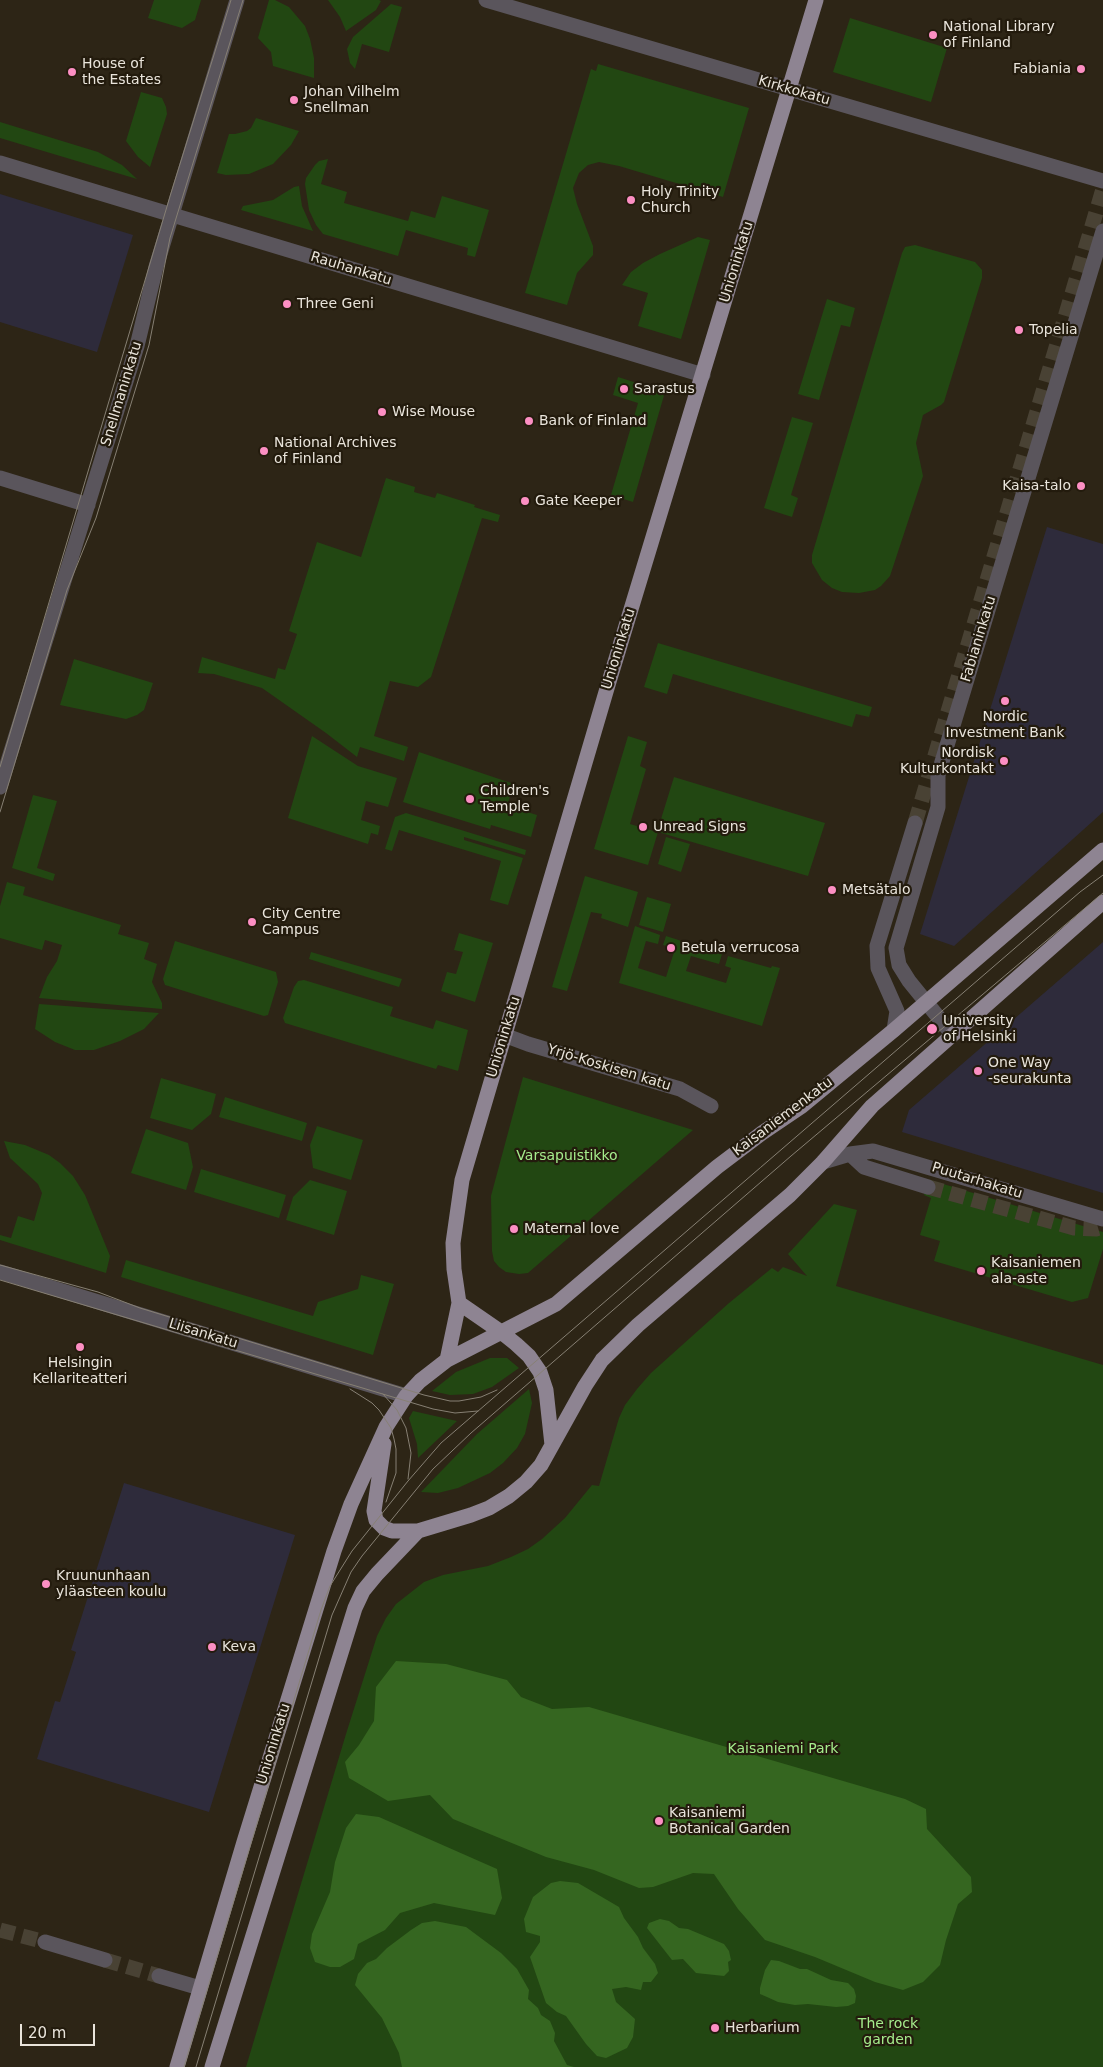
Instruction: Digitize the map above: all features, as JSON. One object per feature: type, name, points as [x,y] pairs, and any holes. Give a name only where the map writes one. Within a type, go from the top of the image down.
[{"type":"main road","name":"Unioninkatu","points":[[178,2067],[200,1988],[319,1596],[351,1504],[386,1427],[406,1396],[447,1360],[459,1303],[454,1269],[453,1243],[462,1180],[504,1034],[816,0]]},
{"type":"main road","name":"Kaisaniemenkatu","points":[[447,1360],[556,1304],[717,1167],[802,1106],[894,1030],[1103,850]]},
{"type":"main road","points":[[552,1445],[602,1360],[638,1326],[770,1214],[823,1162],[872,1106],[1103,902]]},
{"type":"main road","points":[[459,1303],[501,1332],[529,1356],[540,1372],[546,1390],[552,1445]]},
{"type":"main road","name":"Unioninkatu","points":[[386,1427],[374,1506],[375,1519],[384,1528],[392,1531],[418,1531],[489,1508],[509,1496],[526,1482],[541,1465],[552,1445]]},
{"type":"main road","name":"Unioninkatu","points":[[212,2067],[355,1608],[363,1591],[376,1574],[418,1531]]},
{"type":"street","name":"Snellmaninkatu","points":[[0,787],[137,346],[171,215],[238,0]]},
{"type":"street","name":"Kirkkokatu","points":[[486,0],[1103,181]]},
{"type":"street","name":"Rauhankatu","points":[[0,163],[703,375]]},
{"type":"street","name":"Fabianinkatu","points":[[952,1034],[900,965],[896,948],[938,807],[938,775],[1103,231]]},
{"type":"street","points":[[0,478],[88,505]]},
{"type":"street","points":[[894,1030],[897,1011],[878,968],[877,946],[915,823]]},
{"type":"street","name":"Yrjö-Koskisen katu","points":[[504,1034],[528,1044],[680,1089],[711,1106]]},
{"type":"street","name":"Puutarhakatu","points":[[823,1162],[850,1154],[873,1151],[1103,1218]]},
{"type":"street","name":"Puutarhakatu","points":[[850,1154],[864,1167],[928,1187]]},
{"type":"street","name":"Liisankatu","points":[[0,1272],[406,1396]]},
{"type":"street","points":[[45,1942],[105,1960]]},
{"type":"street","points":[[159,1976],[200,1988]]},
{"type":"shaded area","points":[[0,194],[133,235],[97,352],[0,322]]},
{"type":"shaded area","points":[[1047,527],[1103,544],[1103,812],[954,946],[920,934]]},
{"type":"shaded area","points":[[1103,942],[1103,1193],[902,1132],[909,1110]]},
{"type":"shaded area","name":"Keva","points":[[124,1483],[295,1535],[209,1812],[37,1759],[55,1701],[60,1702],[76,1652],[71,1650]]},
{"type":"green space","points":[[154,0],[201,0],[195,20],[182,28],[148,18]]},
{"type":"green space","points":[[269,0],[275,0],[289,7],[305,26],[314,58],[314,78],[273,66],[271,52],[258,38]]},
{"type":"green space","points":[[328,0],[381,1],[376,10],[346,31],[340,17]]},
{"type":"green space","points":[[391,4],[402,7],[389,52],[362,44],[355,69],[350,63],[347,49],[353,37]]},
{"type":"green space","points":[[850,18],[947,48],[931,102],[833,72]]},
{"type":"green space","points":[[598,64],[749,108],[723,197],[619,166],[599,162],[588,165],[579,173],[573,188],[593,246],[593,255],[577,273],[567,305],[525,293],[591,69],[596,71]]},
{"type":"green space","points":[[141,92],[162,98],[167,114],[150,167],[138,157],[126,141]]},
{"type":"green space","points":[[256,118],[299,131],[291,145],[273,164],[249,174],[226,175],[217,173],[229,134],[247,131],[251,128]]},
{"type":"green space","points":[[0,122],[98,152],[122,165],[137,179],[0,138]]},
{"type":"green space","points":[[328,159],[321,184],[347,192],[344,203],[408,221],[411,211],[435,218],[442,196],[489,210],[475,257],[467,255],[468,248],[406,230],[398,256],[323,234],[316,225],[309,210],[305,184],[306,178],[315,165],[319,161]]},
{"type":"green space","points":[[299,186],[302,206],[313,231],[241,210],[243,206],[273,200]]},
{"type":"green space","points":[[698,237],[710,240],[681,339],[638,326],[648,293],[622,285],[631,272],[643,263]]},
{"type":"green space","points":[[915,245],[975,262],[982,270],[982,278],[944,402],[923,415],[916,443],[923,476],[890,576],[875,590],[859,593],[842,592],[832,588],[822,580],[812,563],[812,555],[902,253],[905,247]]},
{"type":"green space","points":[[827,299],[855,308],[850,327],[841,325],[819,400],[798,394]]},
{"type":"green space","points":[[618,377],[665,392],[633,502],[611,495],[638,403],[613,395]]},
{"type":"green space","points":[[792,417],[813,423],[791,495],[798,498],[792,517],[764,508]]},
{"type":"green space","points":[[386,478],[415,487],[414,492],[435,498],[437,493],[500,515],[498,522],[482,518],[431,677],[418,687],[390,681],[374,736],[408,747],[404,761],[360,747],[357,757],[262,688],[214,674],[198,673],[202,657],[275,679],[278,668],[285,670],[297,634],[289,631],[317,542],[361,557]]},
{"type":"green space","points":[[658,643],[872,707],[869,717],[856,714],[852,727],[673,674],[667,694],[644,687]]},
{"type":"green space","points":[[74,659],[153,683],[144,710],[126,719],[60,705]]},
{"type":"green space","points":[[312,736],[358,766],[397,778],[388,807],[366,801],[361,820],[380,826],[378,835],[371,833],[368,844],[288,818]]},
{"type":"green space","points":[[628,736],[647,742],[640,766],[646,769],[630,824],[657,832],[674,777],[825,823],[808,876],[658,832],[648,865],[594,849]]},
{"type":"green space","points":[[419,752],[514,784],[507,806],[537,815],[531,837],[491,825],[490,829],[403,802]]},
{"type":"green space","points":[[33,795],[57,801],[37,868],[55,874],[53,881],[12,868]]},
{"type":"green space","points":[[406,813],[526,850],[525,855],[464,837],[464,840],[523,858],[508,905],[490,900],[501,861],[399,830],[392,851],[385,849],[395,817]]},
{"type":"green space","points":[[666,837],[690,844],[681,872],[658,864]]},
{"type":"green space","points":[[585,876],[638,892],[628,927],[601,918],[602,914],[591,912],[567,991],[552,987]]},
{"type":"green space","points":[[7,882],[25,887],[23,895],[121,925],[118,934],[149,943],[144,959],[157,964],[152,982],[162,1003],[162,1009],[39,998],[47,977],[57,961],[62,945],[45,940],[42,950],[0,938],[0,906]]},
{"type":"green space","points":[[647,897],[671,904],[663,932],[639,925]]},
{"type":"green space","points":[[635,926],[660,935],[658,944],[646,941],[638,968],[666,977],[675,949],[663,945],[666,936],[722,954],[719,964],[691,956],[686,971],[726,983],[731,968],[725,966],[728,956],[771,968],[772,966],[780,968],[762,1026],[619,983]]},
{"type":"green space","points":[[459,933],[493,943],[475,1002],[441,991],[447,972],[456,974],[463,952],[454,950]]},
{"type":"green space","points":[[175,941],[276,972],[278,982],[268,1015],[264,1016],[165,985],[163,979]]},
{"type":"green space","points":[[311,952],[402,979],[399,987],[309,959]]},
{"type":"green space","points":[[304,980],[393,1007],[390,1016],[433,1029],[436,1020],[468,1030],[458,1071],[438,1065],[436,1069],[285,1023],[283,1018],[294,987],[298,981]]},
{"type":"green space","points":[[39,1004],[159,1013],[144,1029],[120,1041],[94,1050],[75,1050],[55,1042],[35,1029]]},
{"type":"green space","name":"Varsapuistikko","points":[[523,1077],[693,1130],[528,1273],[519,1274],[506,1272],[494,1261],[492,1251],[491,1196]]},
{"type":"green space","points":[[161,1078],[216,1094],[211,1114],[192,1130],[150,1118]]},
{"type":"green space","points":[[225,1097],[307,1123],[302,1141],[219,1117]]},
{"type":"green space","points":[[317,1126],[363,1140],[351,1180],[313,1168],[310,1145]]},
{"type":"green space","points":[[146,1129],[188,1143],[193,1167],[186,1190],[131,1173]]},
{"type":"green space","points":[[4,1141],[25,1145],[49,1155],[73,1176],[85,1195],[110,1256],[106,1273],[0,1240],[0,1235],[11,1238],[18,1216],[34,1221],[42,1193],[38,1184],[10,1158]]},
{"type":"green space","points":[[201,1169],[286,1195],[279,1218],[194,1192]]},
{"type":"green space","points":[[310,1180],[347,1191],[334,1235],[286,1220],[293,1197]]},
{"type":"green space","points":[[930,1180],[1103,1232],[1103,1249],[1088,1298],[1072,1302],[934,1261],[940,1241],[920,1235],[931,1198],[924,1195]]},
{"type":"green space","name":"Kaisaniemi Park","points":[[834,1204],[857,1210],[836,1286],[1103,1365],[1103,2067],[246,2067],[346,1734],[377,1636],[386,1618],[396,1604],[424,1582],[443,1575],[488,1566],[511,1557],[528,1549],[542,1539],[565,1518],[592,1485],[599,1486],[619,1418],[625,1405],[637,1389],[651,1373],[729,1303],[772,1268],[778,1272],[783,1267],[807,1276],[788,1254]]},
{"type":"green space","points":[[126,1260],[313,1316],[318,1302],[358,1289],[361,1275],[394,1284],[373,1355],[121,1277]]},
{"type":"green space","points":[[490,1358],[507,1358],[519,1368],[492,1387],[473,1394],[450,1395],[432,1391],[456,1372]]},
{"type":"green space","points":[[529,1389],[532,1403],[525,1434],[517,1448],[503,1463],[490,1473],[458,1488],[438,1493],[421,1492],[477,1434]]},
{"type":"green space","points":[[413,1411],[457,1421],[418,1458],[417,1444],[409,1418]]},
{"type":"green space","points":[[396,1661],[446,1664],[507,1680],[521,1697],[552,1709],[589,1707],[905,1799],[926,1809],[927,1829],[971,1877],[972,1892],[958,1904],[940,1965],[923,1982],[903,1990],[875,1982],[815,1957],[765,1940],[738,1909],[714,1874],[693,1873],[653,1887],[639,1888],[594,1870],[546,1857],[453,1819],[430,1795],[388,1801],[349,1778],[345,1762],[359,1745],[374,1721],[376,1687]]},
{"type":"green space","points":[[356,1814],[379,1817],[497,1869],[502,1898],[495,1915],[434,1903],[400,1913],[385,1930],[358,1944],[354,1959],[340,1967],[330,1967],[315,1962],[310,1948],[312,1934],[330,1892],[335,1862],[346,1828]]},
{"type":"green space","points":[[560,1881],[578,1883],[619,1907],[624,1918],[655,1964],[658,1973],[651,1982],[643,1982],[641,1990],[626,1987],[612,1989],[616,2002],[635,2019],[633,2037],[627,2048],[606,2058],[597,2056],[566,2016],[557,2012],[546,2003],[530,1957],[540,1942],[540,1936],[526,1932],[524,1919],[533,1897],[551,1883]]},
{"type":"green space","points":[[660,1919],[724,1944],[729,1951],[731,1960],[728,1962],[729,1971],[724,1976],[696,1973],[683,1959],[672,1960],[647,1928],[649,1923]]},
{"type":"green space","points":[[435,1921],[466,1927],[501,1953],[517,1969],[529,1990],[528,1999],[538,2008],[541,2015],[550,2021],[555,2033],[554,2041],[567,2065],[574,2067],[402,2067],[399,2053],[382,2018],[355,1985],[358,1974],[367,1963],[376,1959],[387,1948],[422,1923]]},
{"type":"green space","points":[[771,1960],[800,1969],[807,1969],[831,1980],[848,1983],[854,1989],[855,2003],[836,2007],[808,2004],[795,2005],[778,2002],[760,1994],[765,1970]]},
{"type":"tunnel","points":[[915,823],[1103,189]]},
{"type":"tunnel","points":[[928,1187],[1074,1228],[1096,1229],[1103,1227]]},
{"type":"tunnel","points":[[0,1930],[45,1942]]},
{"type":"tunnel","points":[[105,1960],[159,1976]]},
{"type":"tram line","points":[[0,767],[171,193],[231,0]]},
{"type":"tram line","points":[[0,812],[67,590],[96,518],[149,345],[170,238],[243,0]]},
{"type":"tram line","points":[[184,2067],[321,1610],[330,1586],[352,1551],[441,1443],[1080,892],[1103,875]]},
{"type":"tram line","points":[[196,2067],[332,1615],[351,1572],[362,1556],[433,1469],[471,1433],[791,1156],[1103,893]]},
{"type":"tram line","points":[[0,1265],[98,1292],[140,1308],[424,1395],[450,1401],[459,1401],[481,1397],[497,1390]]},
{"type":"tram line","points":[[0,1280],[433,1409],[455,1413],[478,1411]]},
{"type":"tram line","points":[[350,1389],[372,1403],[391,1428],[396,1449],[396,1473],[386,1502]]},
{"type":"tram line","points":[[383,1394],[397,1410],[406,1428],[411,1453],[408,1479]]},
{"type":"place","name":"National Library of Finland","points":[[933,35]]},
{"type":"place","name":"Fabiania","points":[[1081,69]]},
{"type":"place","name":"House of the Estates","points":[[72,72]]},
{"type":"place","name":"Johan Vilhelm Snellman","points":[[294,100]]},
{"type":"place","name":"Holy Trinity Church","points":[[631,200]]},
{"type":"place","name":"Three Geni","points":[[287,304]]},
{"type":"place","name":"Topelia","points":[[1019,330]]},
{"type":"place","name":"Sarastus","points":[[624,389]]},
{"type":"place","name":"Wise Mouse","points":[[382,412]]},
{"type":"place","name":"Bank of Finland","points":[[529,421]]},
{"type":"place","name":"National Archives of Finland","points":[[264,451]]},
{"type":"place","name":"Kaisa-talo","points":[[1081,486]]},
{"type":"place","name":"Gate Keeper","points":[[525,501]]},
{"type":"place","name":"Nordic Investment Bank","points":[[1005,701]]},
{"type":"place","name":"Nordisk Kulturkontakt","points":[[1004,761]]},
{"type":"place","name":"Children's Temple","points":[[470,799]]},
{"type":"place","name":"Unread Signs","points":[[643,827]]},
{"type":"place","name":"Metsätalo","points":[[832,890]]},
{"type":"place","name":"City Centre Campus","points":[[252,922]]},
{"type":"place","name":"Betula verrucosa","points":[[671,948]]},
{"type":"place","name":"University of Helsinki","points":[[932,1029]]},
{"type":"place","name":"One Way -seurakunta","points":[[978,1071]]},
{"type":"place","name":"Maternal love","points":[[514,1229]]},
{"type":"place","name":"Kaisaniemen ala-aste","points":[[981,1271]]},
{"type":"place","name":"Helsingin Kellariteatteri","points":[[80,1347]]},
{"type":"place","name":"Kruununhaan yläasteen koulu","points":[[46,1584]]},
{"type":"place","name":"Keva","points":[[212,1647]]},
{"type":"place","name":"Kaisaniemi Botanical Garden","points":[[659,1821]]},
{"type":"place","name":"Herbarium","points":[[715,2028]]},
{"type":"park label","name":"The rock garden","points":[[888,2032]]}]
